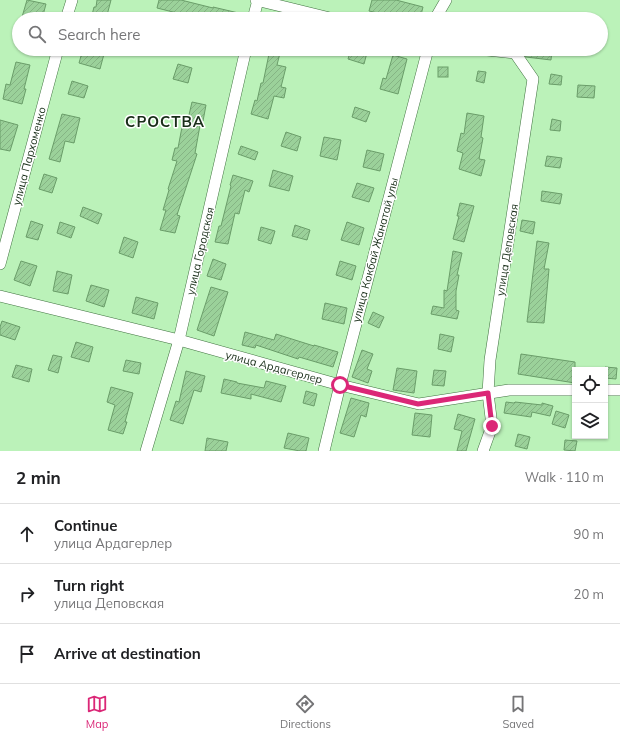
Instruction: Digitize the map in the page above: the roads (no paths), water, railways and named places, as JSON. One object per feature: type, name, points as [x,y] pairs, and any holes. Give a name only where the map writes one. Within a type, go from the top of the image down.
[{"type":"street","points":[[68,12],[72,0]]},
{"type":"street","points":[[254,12],[257,0],[306,12]]},
{"type":"street","points":[[439,12],[446,0]]},
{"type":"street","name":"улица Пархоменко","points":[[0,264],[56,56]]},
{"type":"street","name":"улица Городская","points":[[146,451],[179,340],[244,56]]},
{"type":"street","name":"улица Кокбай Жанатай улы","points":[[324,451],[426,56]]},
{"type":"street","name":"улица Деповская","points":[[483,451],[492,426],[488,393],[490,360],[533,79],[517,56]]},
{"type":"street","name":"улица Ардагерлер","points":[[0,296],[179,340],[340,385],[418,404],[509,390],[572,390]]},
{"type":"street","points":[[608,390],[620,390]]},
{"type":"district","name":"СРОСТВА","points":[[165,121]]}]
